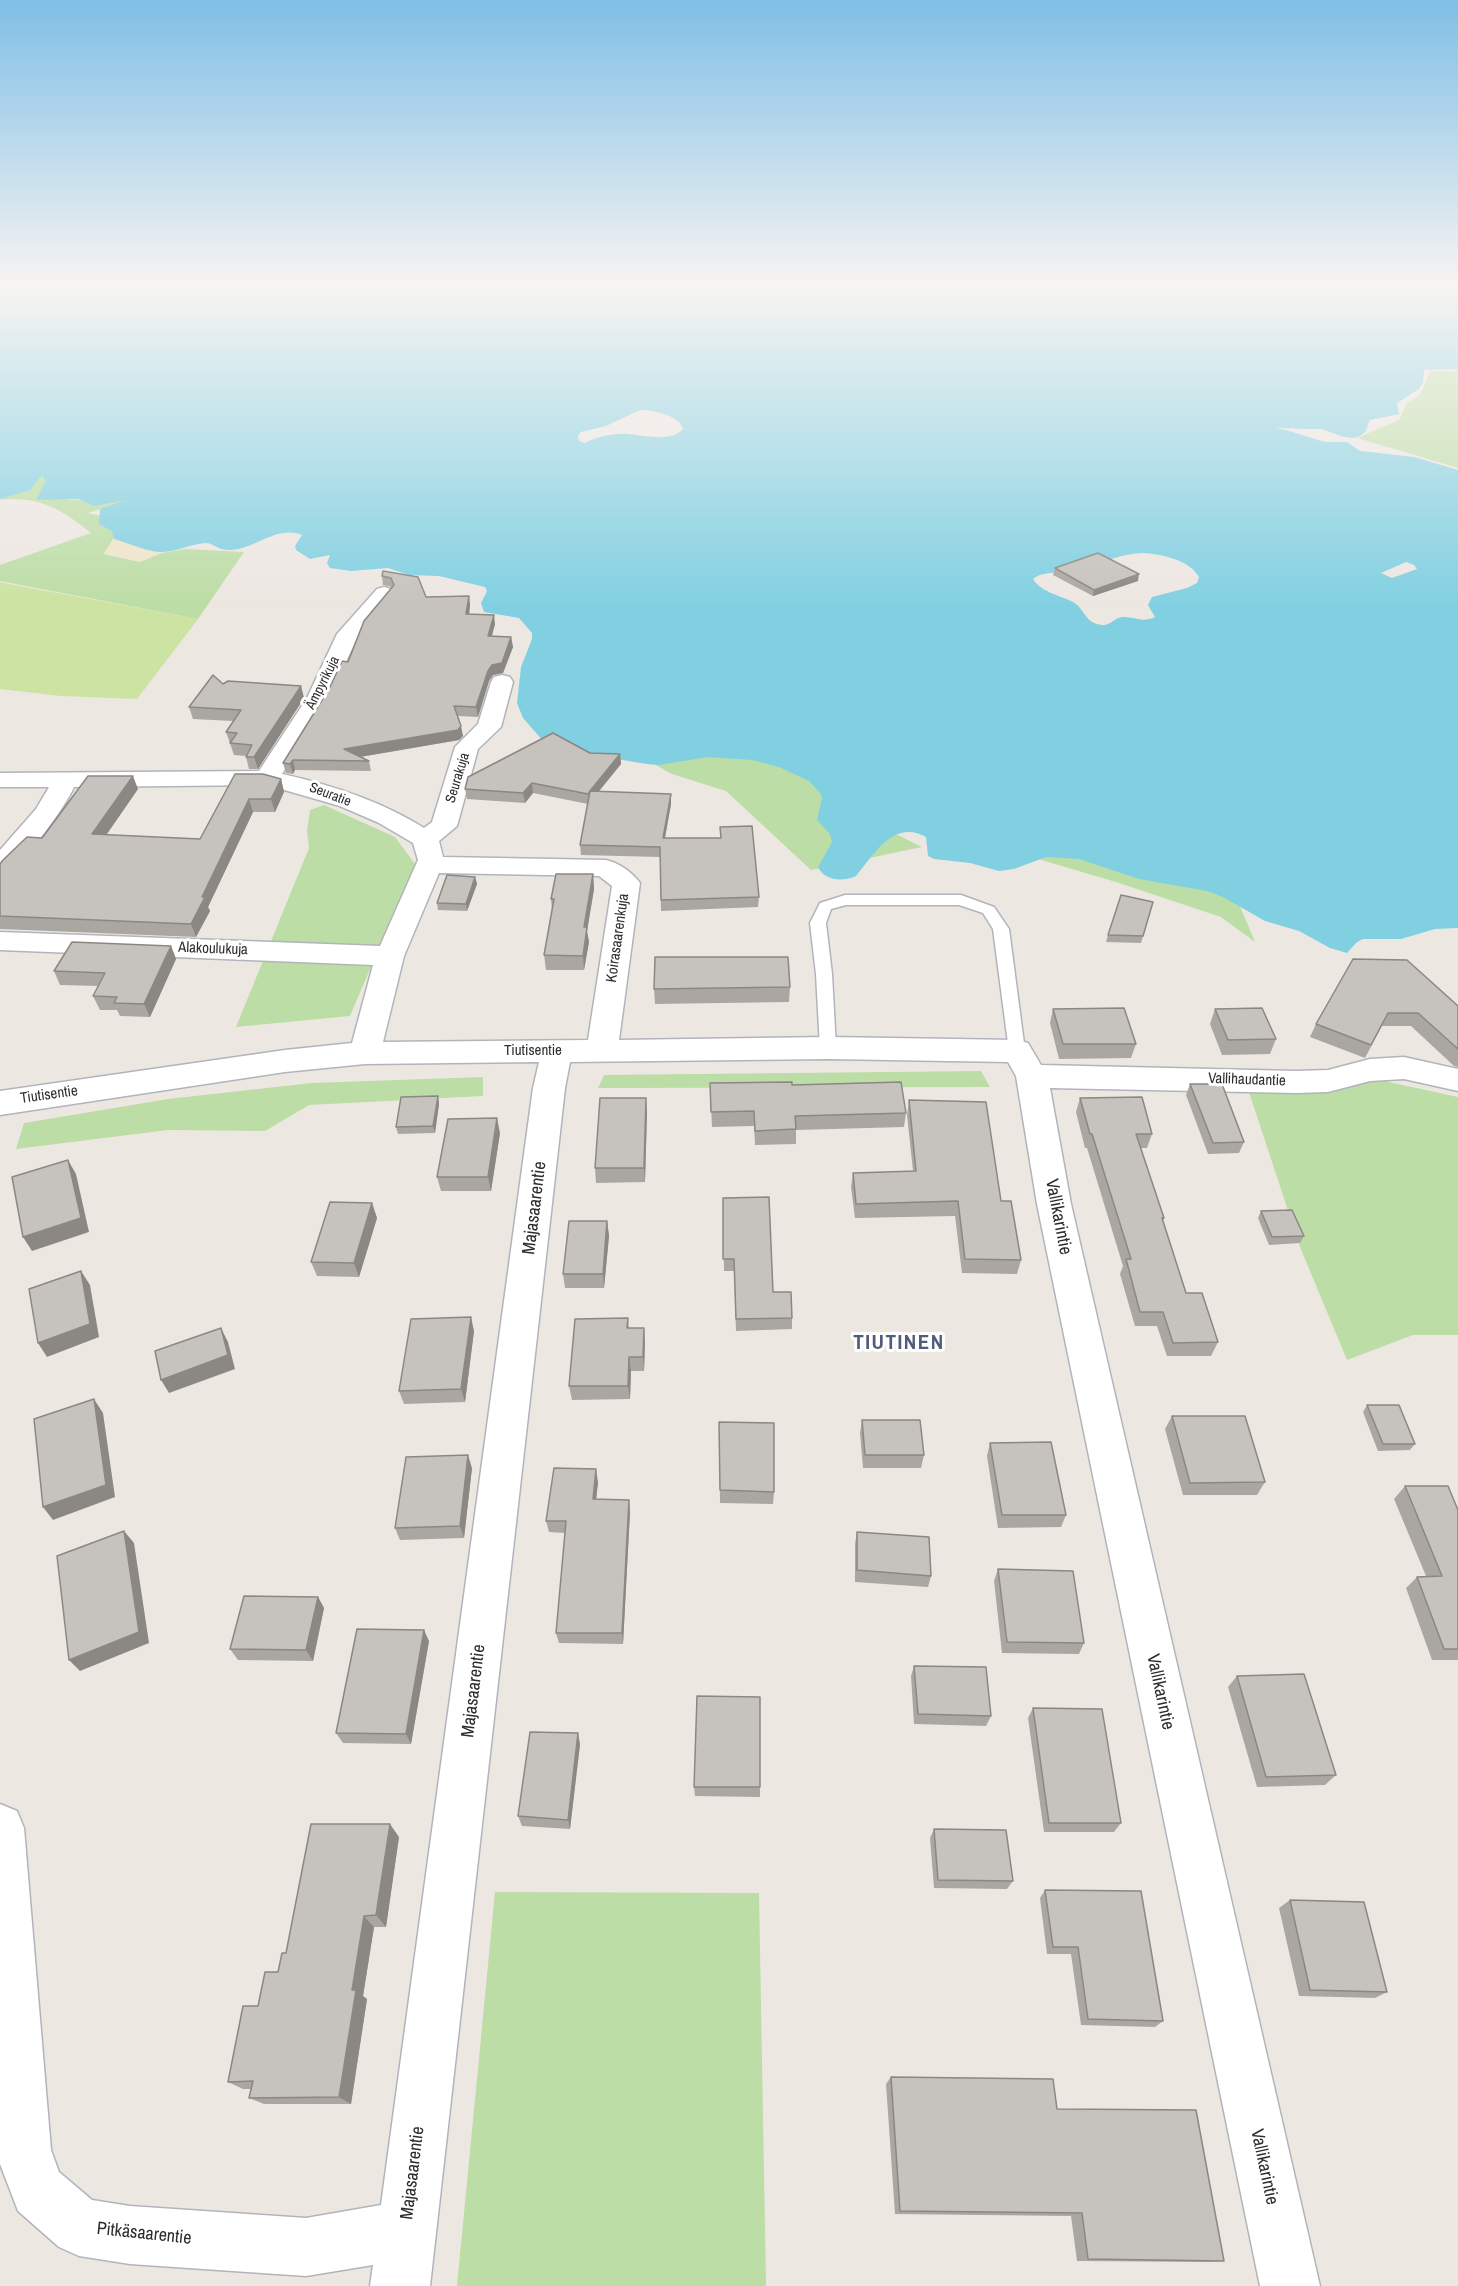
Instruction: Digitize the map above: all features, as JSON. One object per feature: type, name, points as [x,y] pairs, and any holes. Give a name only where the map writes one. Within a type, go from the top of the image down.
[{"type":"street","name":"Ämpyrikuja","points":[[267,778],[318,698],[348,634],[384,593]]},
{"type":"street","name":"Seurakuja","points":[[427,852],[444,826],[467,747],[489,727],[502,682]]},
{"type":"street","name":"Seuratie","points":[[0,780],[267,778],[306,786],[402,824],[427,852]]},
{"type":"street","points":[[0,865],[43,817],[59,794],[65,779]]},
{"type":"street","points":[[365,1053],[369,1030],[390,956],[427,852]]},
{"type":"street","name":"Koirasaarenkuja","points":[[427,852],[606,868],[626,883],[602,1051]]},
{"type":"street","name":"Alakoulukuja","points":[[0,941],[390,956]]},
{"type":"street","name":"Tiutisentie","points":[[0,1102],[285,1061],[365,1053],[828,1048],[1029,1075]]},
{"type":"street","name":"Majasaarentie","points":[[306,2247],[406,2230],[549,1088],[557,1051]]},
{"type":"street","name":"Vallihaudantie","points":[[1029,1075],[1328,1081],[1370,1070],[1404,1068],[1458,1080]]},
{"type":"street","name":"Vallikarintie","points":[[1029,1075],[1054,1204],[1290,2286]]},
{"type":"street","name":"Pitkäsaarentie","points":[[0,1828],[23,2150],[38,2191],[79,2228],[129,2235],[306,2247]]},
{"type":"street","points":[[400,2286],[406,2230]]},
{"type":"lane","points":[[828,1048],[824,975],[818,923],[825,906],[845,900],[960,900],[989,910],[1001,929],[1029,1075]]},
{"type":"green space","points":[[1421,393],[1458,393],[1458,468],[1357,438],[1399,420],[1407,403]]},
{"type":"green space","points":[[47,460],[108,485],[66,500],[136,498],[88,513],[144,525],[114,538],[104,554],[140,562],[161,553],[186,549],[244,552],[198,619],[0,581],[0,565],[91,533],[60,511],[38,502],[0,500]]},
{"type":"green space","points":[[0,582],[198,619],[137,699],[61,696],[0,689]]},
{"type":"green space","points":[[735,744],[846,784],[852,812],[922,847],[811,870],[726,791],[672,774],[645,759]]},
{"type":"green space","points":[[324,805],[395,837],[415,864],[350,1016],[236,1027],[309,848],[307,831],[310,810]]},
{"type":"green space","points":[[1048,838],[1232,887],[1255,942],[1221,917],[1116,882],[1011,851]]},
{"type":"green space","points":[[981,1071],[990,1087],[598,1088],[604,1075]]},
{"type":"green space","points":[[483,1077],[483,1096],[309,1105],[265,1131],[168,1130],[16,1149],[24,1123],[168,1099],[312,1083]]},
{"type":"green space","points":[[1375,1079],[1458,1097],[1458,1335],[1413,1335],[1347,1360],[1300,1247],[1248,1089],[1334,1092]]},
{"type":"green space","points":[[495,1892],[759,1893],[766,2286],[457,2286]]},
{"type":"sand","points":[[114,538],[161,553],[140,562],[104,553]]},
{"type":"water","points":[[0,393],[1413,393],[1397,403],[1399,414],[1370,420],[1366,431],[1354,438],[1319,429],[1276,427],[1325,442],[1347,442],[1360,451],[1414,457],[1458,470],[1458,928],[1435,929],[1401,939],[1363,939],[1347,953],[1330,948],[1299,931],[1265,921],[1223,897],[1207,891],[1139,879],[1079,859],[1046,857],[1014,869],[999,871],[970,863],[934,859],[928,856],[926,837],[914,833],[894,836],[885,842],[856,876],[846,879],[829,878],[818,867],[832,842],[830,834],[817,820],[822,798],[809,781],[779,767],[752,760],[708,757],[659,765],[647,764],[604,757],[544,742],[523,718],[517,703],[521,667],[532,639],[532,633],[519,618],[484,612],[481,603],[487,591],[485,587],[439,576],[409,575],[388,568],[351,571],[330,568],[327,563],[330,555],[310,559],[296,550],[295,546],[302,535],[293,533],[275,535],[240,549],[223,549],[205,543],[158,552],[114,539],[112,531],[99,524],[100,509],[126,500],[94,506],[79,499],[36,500],[46,481],[42,475],[30,490],[0,499]],"holes":[[[640,410],[651,411],[677,420],[683,429],[664,437],[622,434],[605,436],[585,443],[579,441],[578,436],[581,432],[606,426]],[[1143,553],[1182,562],[1195,571],[1199,577],[1197,583],[1187,588],[1152,597],[1148,605],[1155,617],[1151,619],[1123,617],[1108,624],[1097,624],[1089,620],[1080,607],[1073,602],[1046,591],[1033,579],[1044,574],[1075,570],[1113,558]],[[1406,562],[1417,569],[1392,578],[1381,573]]]},
{"type":"building","points":[[1098,553],[1139,574],[1094,590],[1055,568]]},
{"type":"building","points":[[383,571],[418,577],[426,597],[469,596],[466,614],[494,615],[488,636],[511,637],[502,663],[492,665],[488,671],[476,707],[454,706],[461,726],[458,730],[344,749],[369,761],[293,760],[290,764],[283,763],[329,689],[342,661],[348,662],[364,621],[394,585],[391,578],[382,576]]},
{"type":"building","points":[[213,675],[223,684],[228,681],[301,686],[254,757],[246,757],[252,745],[230,743],[237,733],[226,732],[241,710],[189,707]]},
{"type":"building","points":[[553,733],[590,753],[620,754],[588,794],[532,783],[523,793],[465,789],[468,777]]},
{"type":"building","points":[[235,774],[263,774],[281,779],[271,799],[249,799],[191,924],[0,916],[0,864],[27,837],[42,838],[88,776],[133,776],[92,834],[200,839]]},
{"type":"building","points":[[590,791],[671,794],[663,838],[721,838],[720,827],[752,826],[759,897],[661,900],[660,847],[580,845]]},
{"type":"building","points":[[556,874],[593,874],[584,927],[587,927],[583,956],[544,955]]},
{"type":"building","points":[[447,875],[475,877],[466,904],[437,903]]},
{"type":"building","points":[[1121,895],[1153,902],[1143,936],[1108,935]]},
{"type":"building","points":[[72,942],[171,946],[144,1004],[114,1003],[117,997],[93,996],[105,973],[54,971]]},
{"type":"building","points":[[655,957],[788,957],[790,987],[654,989]]},
{"type":"building","points":[[1353,959],[1407,960],[1458,1006],[1458,1049],[1418,1013],[1388,1013],[1371,1045],[1316,1024]]},
{"type":"building","points":[[1124,1008],[1136,1044],[1063,1044],[1053,1009]]},
{"type":"building","points":[[1262,1008],[1276,1039],[1228,1040],[1215,1009]]},
{"type":"building","points":[[792,1082],[792,1085],[901,1082],[906,1113],[795,1116],[796,1129],[755,1131],[754,1111],[711,1112],[710,1083]]},
{"type":"building","points":[[1190,1084],[1222,1084],[1244,1142],[1213,1143]]},
{"type":"building","points":[[438,1096],[433,1126],[396,1127],[401,1097]]},
{"type":"building","points":[[1142,1097],[1152,1134],[1136,1134],[1164,1218],[1162,1218],[1186,1293],[1202,1293],[1218,1342],[1173,1343],[1163,1312],[1140,1312],[1126,1259],[1131,1259],[1080,1098]]},
{"type":"building","points":[[600,1098],[646,1098],[644,1168],[595,1168]]},
{"type":"building","points":[[909,1100],[986,1102],[1001,1201],[1011,1201],[1021,1260],[965,1259],[958,1201],[856,1204],[853,1173],[916,1171]]},
{"type":"building","points":[[497,1118],[488,1177],[437,1177],[448,1119]]},
{"type":"building","points":[[68,1160],[81,1218],[23,1237],[12,1177]]},
{"type":"building","points":[[769,1197],[773,1292],[791,1292],[792,1318],[736,1319],[734,1259],[723,1259],[723,1198]]},
{"type":"building","points":[[330,1202],[372,1203],[354,1263],[311,1262]]},
{"type":"building","points":[[1292,1210],[1304,1236],[1272,1237],[1261,1211]]},
{"type":"building","points":[[569,1221],[607,1221],[603,1274],[563,1274]]},
{"type":"building","points":[[81,1271],[90,1324],[38,1343],[29,1289]]},
{"type":"building","points":[[471,1317],[461,1389],[399,1391],[411,1319]]},
{"type":"building","points":[[628,1318],[627,1328],[644,1328],[643,1357],[629,1357],[628,1386],[569,1386],[575,1319]]},
{"type":"building","points":[[221,1328],[228,1355],[161,1380],[155,1351]]},
{"type":"building","points":[[94,1399],[106,1485],[43,1507],[34,1419]]},
{"type":"building","points":[[1367,1405],[1399,1405],[1415,1444],[1383,1444]]},
{"type":"building","points":[[1172,1416],[1245,1416],[1265,1482],[1190,1483]]},
{"type":"building","points":[[862,1420],[920,1420],[924,1455],[865,1455]]},
{"type":"building","points":[[719,1422],[774,1423],[774,1492],[720,1490]]},
{"type":"building","points":[[1051,1442],[1066,1515],[1002,1515],[990,1443]]},
{"type":"building","points":[[468,1455],[460,1526],[395,1528],[406,1457]]},
{"type":"building","points":[[554,1468],[596,1469],[593,1499],[629,1500],[622,1633],[556,1633],[566,1521],[546,1521]]},
{"type":"building","points":[[1405,1486],[1448,1486],[1458,1510],[1458,1649],[1444,1649],[1417,1577],[1442,1576]]},
{"type":"building","points":[[124,1531],[139,1632],[69,1660],[57,1556]]},
{"type":"building","points":[[857,1532],[929,1537],[931,1576],[857,1570]]},
{"type":"building","points":[[998,1569],[1073,1571],[1084,1643],[1007,1642]]},
{"type":"building","points":[[244,1596],[318,1597],[306,1650],[230,1649]]},
{"type":"building","points":[[357,1629],[424,1630],[406,1734],[336,1733]]},
{"type":"building","points":[[914,1666],[986,1667],[991,1716],[918,1714]]},
{"type":"building","points":[[1304,1674],[1336,1775],[1266,1777],[1237,1676]]},
{"type":"building","points":[[697,1696],[760,1697],[760,1787],[694,1787]]},
{"type":"building","points":[[1033,1708],[1102,1709],[1121,1823],[1049,1823]]},
{"type":"building","points":[[530,1732],[578,1733],[568,1820],[518,1816]]},
{"type":"building","points":[[311,1824],[390,1824],[376,1915],[364,1916],[352,1990],[356,1990],[339,2097],[249,2098],[253,2081],[228,2082],[243,2006],[258,2006],[265,1972],[278,1972],[282,1953],[286,1953]]},
{"type":"building","points":[[934,1829],[1006,1830],[1013,1881],[938,1880]]},
{"type":"building","points":[[1045,1890],[1141,1891],[1163,2021],[1088,2019],[1078,1947],[1053,1947]]},
{"type":"building","points":[[1290,1900],[1364,1902],[1387,1992],[1310,1990]]},
{"type":"building","points":[[891,2077],[1053,2079],[1057,2109],[1196,2110],[1224,2261],[1088,2259],[1082,2213],[900,2211]]},
{"type":"district","name":"TIUTINEN","points":[[899,1343]]}]
